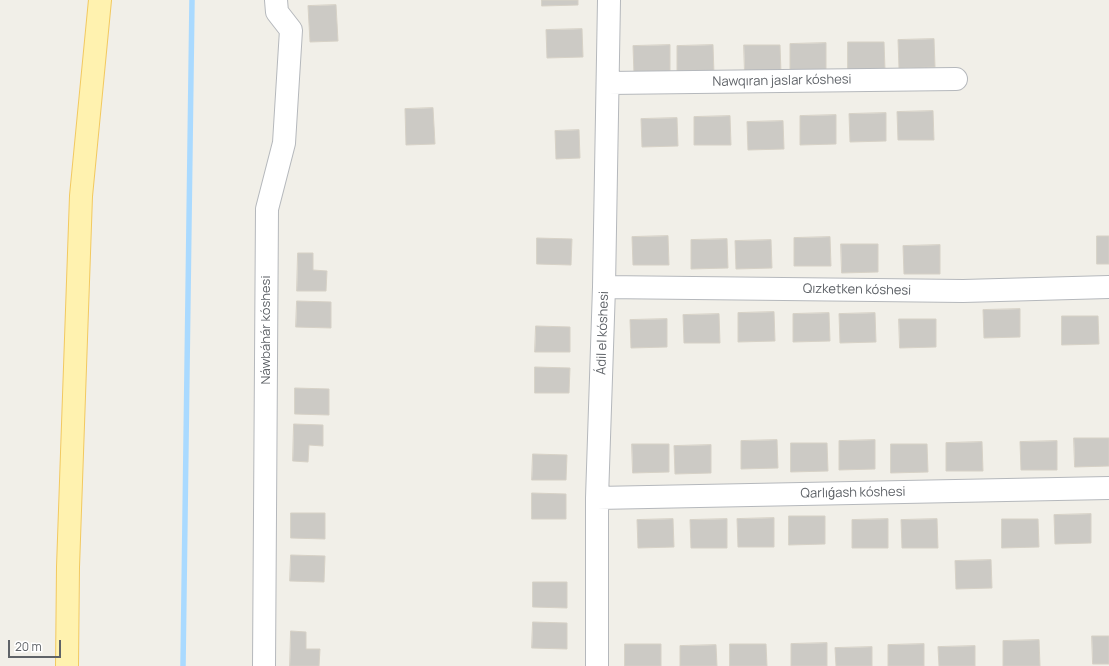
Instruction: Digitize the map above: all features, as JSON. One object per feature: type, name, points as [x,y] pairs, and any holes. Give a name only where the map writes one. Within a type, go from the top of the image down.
[{"type":"main road","points":[[67,666],[68,567],[81,196],[100,0]]},
{"type":"street","name":"Náwbáhár kóshesi","points":[[264,666],[267,209],[284,143],[291,30],[277,12],[276,0]]},
{"type":"street","name":"Ádil el kóshesi","points":[[597,666],[597,498],[604,287],[609,0]]},
{"type":"street","name":"Nawqıran jaslar kóshesi","points":[[608,83],[956,79]]},
{"type":"street","name":"Qızketken kóshesi","points":[[604,287],[963,291],[1109,287]]},
{"type":"street","name":"Qarlıǵash kóshesi","points":[[597,498],[1109,488]]},
{"type":"building","points":[[542,0],[578,0],[578,5],[542,6]]},
{"type":"building","points":[[336,5],[338,41],[310,42],[308,6]]},
{"type":"building","points":[[582,29],[583,57],[547,58],[546,30]]},
{"type":"building","points":[[934,39],[935,67],[899,68],[898,40]]},
{"type":"building","points":[[848,42],[884,42],[885,70],[848,71]]},
{"type":"building","points":[[826,43],[826,72],[790,72],[790,44]]},
{"type":"building","points":[[670,45],[670,74],[634,74],[633,46]]},
{"type":"building","points":[[713,45],[714,74],[677,74],[677,46]]},
{"type":"building","points":[[744,45],[780,45],[781,73],[745,74]]},
{"type":"building","points":[[433,108],[435,144],[406,145],[405,109]]},
{"type":"building","points":[[933,111],[934,140],[898,140],[897,112]]},
{"type":"building","points":[[886,113],[886,141],[850,142],[849,114]]},
{"type":"building","points":[[836,115],[836,144],[800,145],[800,116]]},
{"type":"building","points":[[730,116],[731,145],[694,145],[694,117]]},
{"type":"building","points":[[677,118],[678,146],[642,147],[641,119]]},
{"type":"building","points":[[783,121],[784,149],[748,150],[747,122]]},
{"type":"building","points":[[579,130],[580,158],[556,159],[555,131]]},
{"type":"building","points":[[668,236],[669,265],[633,265],[632,237]]},
{"type":"building","points":[[1097,236],[1109,236],[1109,264],[1097,264]]},
{"type":"building","points":[[830,237],[831,266],[794,266],[794,238]]},
{"type":"building","points":[[537,238],[572,239],[571,265],[537,264]]},
{"type":"building","points":[[727,239],[728,268],[691,269],[691,240]]},
{"type":"building","points":[[771,240],[772,268],[736,269],[735,241]]},
{"type":"building","points":[[841,244],[878,244],[878,272],[842,273]]},
{"type":"building","points":[[940,245],[940,274],[904,274],[903,246]]},
{"type":"building","points":[[298,253],[313,253],[313,270],[327,271],[326,291],[297,291]]},
{"type":"building","points":[[297,301],[331,302],[331,328],[296,327]]},
{"type":"building","points":[[1020,309],[1020,337],[984,338],[983,310]]},
{"type":"building","points":[[774,312],[775,341],[738,342],[738,313]]},
{"type":"building","points":[[829,313],[830,341],[793,342],[793,314]]},
{"type":"building","points":[[875,313],[876,342],[840,343],[839,314]]},
{"type":"building","points":[[719,314],[720,343],[684,343],[683,315]]},
{"type":"building","points":[[1062,316],[1098,316],[1099,344],[1062,345]]},
{"type":"building","points":[[667,319],[667,347],[631,348],[630,320]]},
{"type":"building","points":[[899,319],[936,319],[936,347],[900,348]]},
{"type":"building","points":[[536,326],[570,327],[570,352],[535,352]]},
{"type":"building","points":[[535,367],[570,368],[569,393],[535,393]]},
{"type":"building","points":[[295,388],[329,389],[329,415],[295,414]]},
{"type":"building","points":[[294,424],[323,425],[323,446],[309,445],[308,462],[293,461]]},
{"type":"building","points":[[1074,438],[1109,438],[1109,466],[1075,467]]},
{"type":"building","points":[[777,440],[778,468],[741,469],[741,441]]},
{"type":"building","points":[[875,440],[875,469],[839,470],[839,441]]},
{"type":"building","points":[[1057,441],[1057,470],[1021,470],[1020,442]]},
{"type":"building","points":[[982,442],[983,471],[946,471],[946,443]]},
{"type":"building","points":[[791,443],[827,443],[828,471],[791,472]]},
{"type":"building","points":[[632,444],[669,444],[669,472],[633,473]]},
{"type":"building","points":[[891,444],[927,444],[928,472],[891,473]]},
{"type":"building","points":[[711,445],[711,473],[675,474],[674,446]]},
{"type":"building","points":[[533,454],[567,455],[566,480],[532,480]]},
{"type":"building","points":[[532,493],[566,494],[566,519],[532,519]]},
{"type":"building","points":[[291,513],[325,513],[325,539],[291,538]]},
{"type":"building","points":[[1091,514],[1091,543],[1055,544],[1054,515]]},
{"type":"building","points":[[789,516],[825,516],[825,544],[789,545]]},
{"type":"building","points":[[774,518],[774,547],[738,547],[737,519]]},
{"type":"building","points":[[673,519],[674,547],[638,548],[637,520]]},
{"type":"building","points":[[727,519],[727,548],[691,548],[690,520]]},
{"type":"building","points":[[888,519],[888,548],[852,548],[852,520]]},
{"type":"building","points":[[937,519],[938,548],[902,548],[901,520]]},
{"type":"building","points":[[1002,519],[1038,519],[1039,547],[1002,548]]},
{"type":"building","points":[[291,555],[325,556],[324,582],[290,581]]},
{"type":"building","points":[[991,560],[992,588],[956,589],[955,561]]},
{"type":"building","points":[[533,582],[567,582],[567,608],[533,607]]},
{"type":"building","points":[[533,622],[567,623],[567,649],[532,648]]},
{"type":"building","points":[[291,631],[306,632],[306,649],[320,649],[319,666],[290,666]]},
{"type":"building","points":[[1092,636],[1109,636],[1109,664],[1093,664]]},
{"type":"building","points":[[1039,640],[1040,666],[1003,666],[1003,641]]},
{"type":"building","points":[[827,643],[827,666],[791,666],[791,644]]},
{"type":"building","points":[[625,644],[661,644],[661,666],[625,666]]},
{"type":"building","points":[[730,644],[766,644],[767,666],[730,666]]},
{"type":"building","points":[[924,644],[924,666],[888,666],[888,645]]},
{"type":"building","points":[[716,645],[717,666],[680,666],[680,646]]},
{"type":"building","points":[[975,646],[975,666],[939,666],[938,647]]},
{"type":"building","points":[[872,647],[872,666],[836,666],[835,648]]},
{"type":"waterway","points":[[183,666],[192,0]]}]
